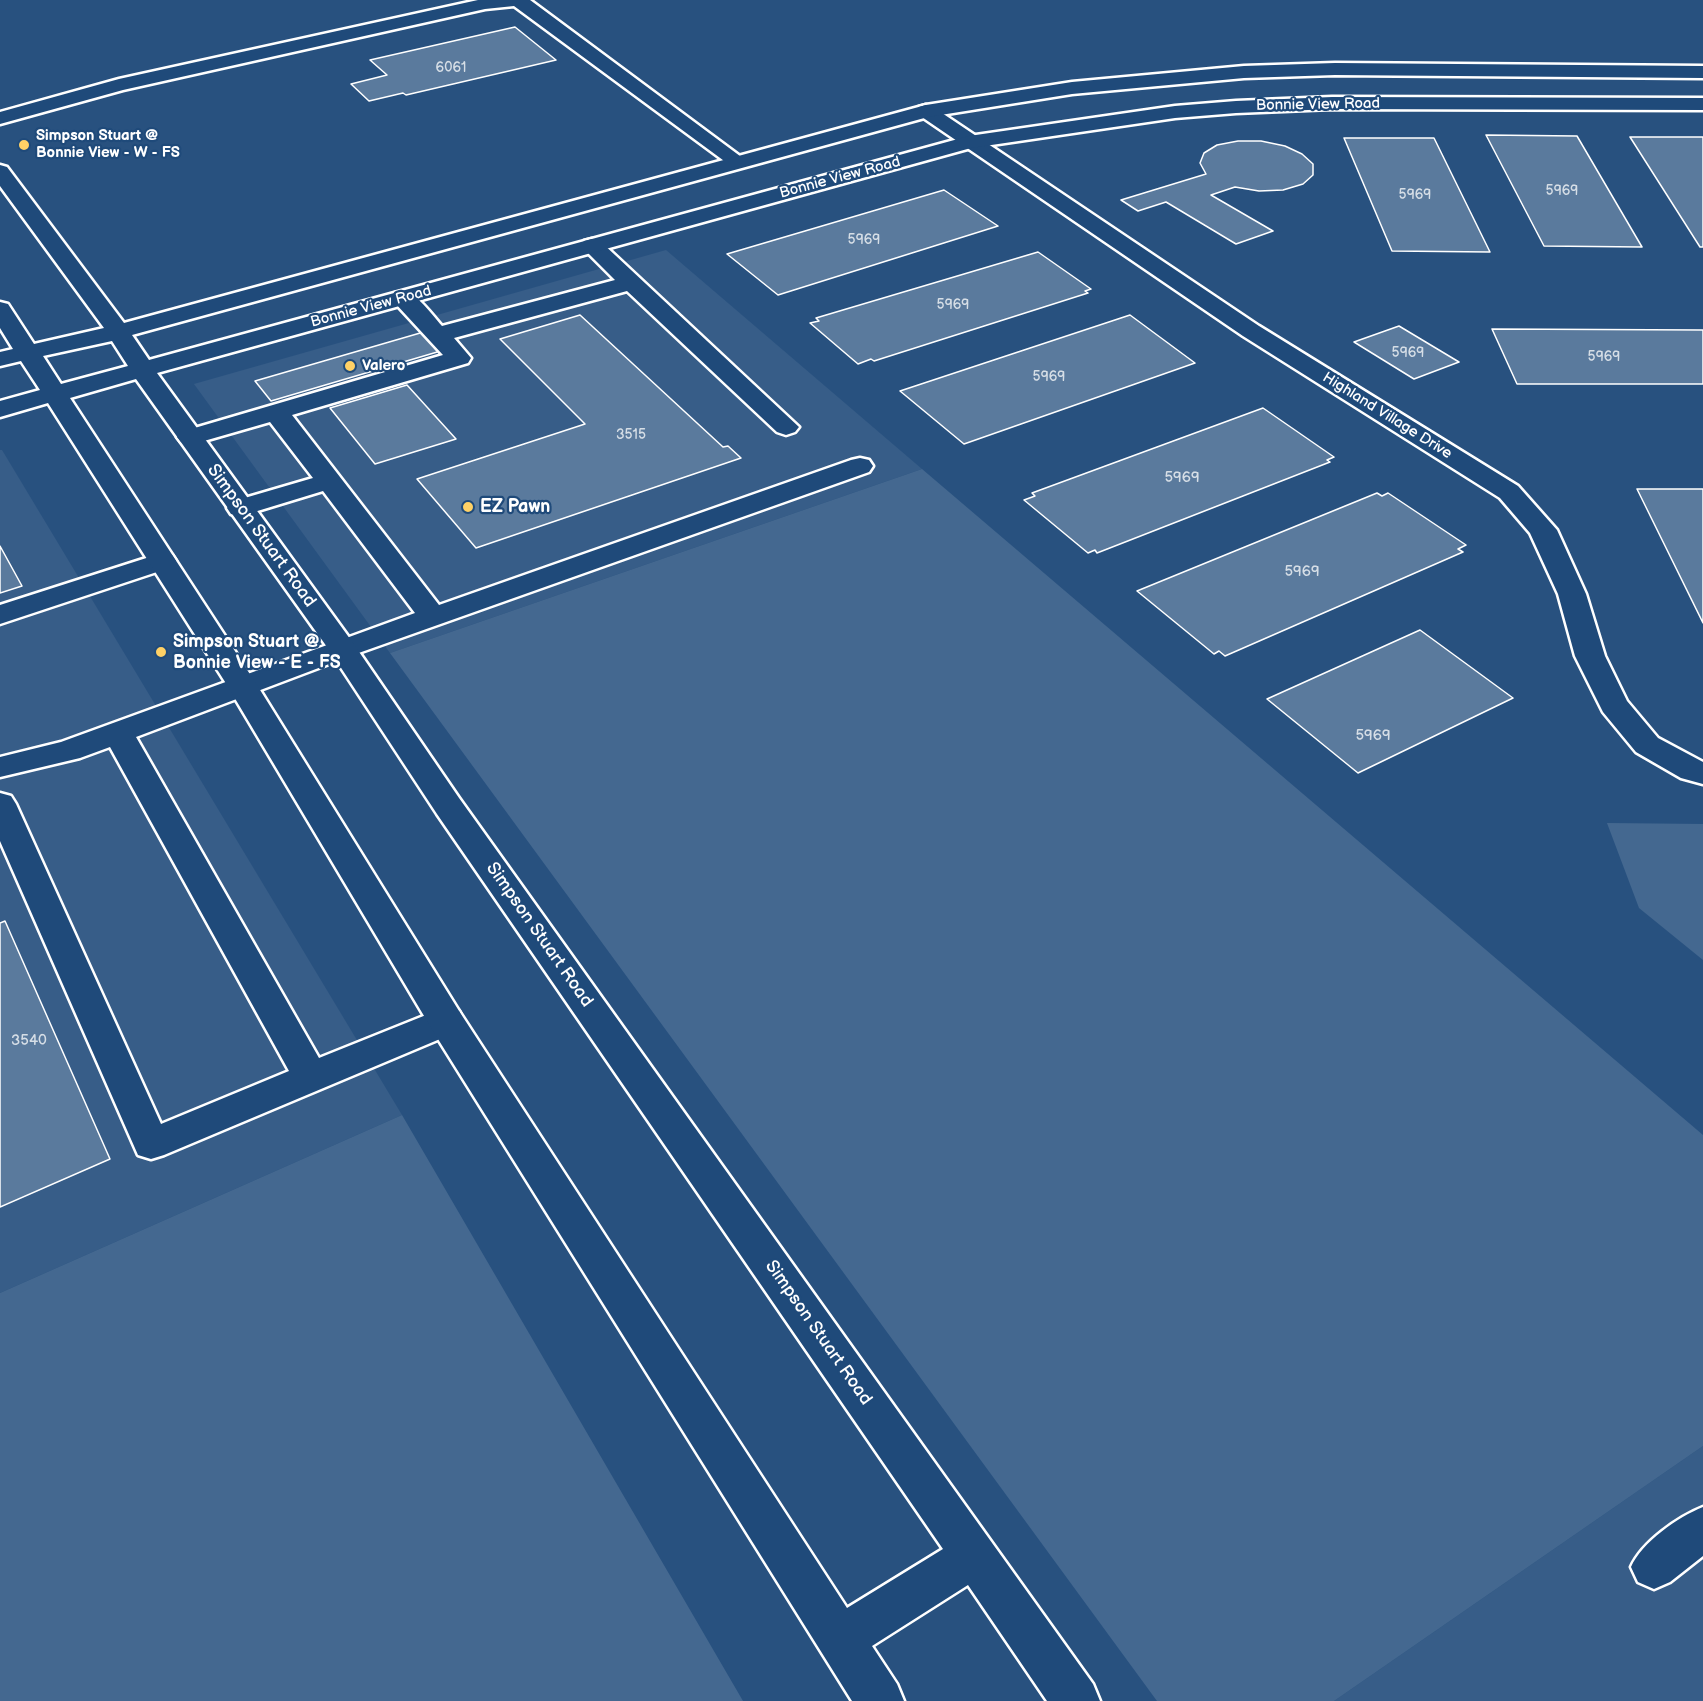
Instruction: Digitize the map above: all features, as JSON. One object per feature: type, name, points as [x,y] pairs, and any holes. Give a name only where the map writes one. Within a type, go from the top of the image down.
[{"type":"main road","points":[[0,118],[119,85],[485,4],[518,0],[738,162]]},
{"type":"main road","name":"Bonnie View Road","points":[[0,359],[118,332],[926,111],[1072,88],[1244,72],[1335,69],[1703,72]]},
{"type":"main road","name":"Bonnie View Road","points":[[0,409],[969,142],[1175,112],[1236,107],[1332,103],[1703,104]]},
{"type":"main road","name":"Highland Village Drive","points":[[926,111],[1251,331],[1509,492],[1543,530],[1572,594],[1590,656],[1614,705],[1647,745],[1692,771],[1703,773]]},
{"type":"main road","name":"Simpson Stuart Road","points":[[0,171],[118,332],[190,438],[343,649],[448,806],[1076,1701]]},
{"type":"main road","points":[[592,246],[786,427]]},
{"type":"main road","points":[[437,335],[631,283]]},
{"type":"main road","points":[[190,438],[459,358],[403,298]]},
{"type":"main road","points":[[0,309],[242,685],[446,1021],[880,1701]]},
{"type":"main road","points":[[276,412],[433,617]]},
{"type":"main road","points":[[0,766],[69,751],[242,685],[860,465]]},
{"type":"main road","points":[[241,508],[328,481]]},
{"type":"main road","points":[[0,615],[162,561]]},
{"type":"main road","points":[[117,732],[311,1077]]},
{"type":"main road","points":[[0,804],[151,1144],[446,1021]]},
{"type":"main road","points":[[1654,1567],[1703,1528]]},
{"type":"main road","points":[[840,1639],[975,1555]]},
{"type":"shaded area","points":[[666,250],[922,469],[390,653],[194,384]]},
{"type":"shaded area","points":[[0,450],[402,1115],[0,1293]]},
{"type":"shaded area","points":[[922,469],[1703,1135],[1703,1446],[1334,1701],[1157,1701],[390,653]]},
{"type":"shaded area","points":[[1607,823],[1703,824],[1703,960],[1639,908]]},
{"type":"shaded area","points":[[402,1115],[743,1701],[0,1701],[0,1293]]},
{"type":"shaded area","points":[[1703,1446],[1703,1701],[1334,1701]]},
{"type":"building","points":[[515,27],[556,60],[406,95],[403,93],[369,101],[351,84],[387,75],[370,60]]},
{"type":"building","points":[[1486,135],[1577,136],[1642,247],[1544,246]]},
{"type":"building","points":[[1630,137],[1703,137],[1703,247],[1700,247]]},
{"type":"building","points":[[1344,138],[1434,138],[1490,252],[1392,251]]},
{"type":"building","points":[[1238,141],[1261,141],[1285,146],[1302,154],[1313,164],[1313,175],[1303,184],[1283,190],[1259,191],[1235,187],[1211,195],[1273,231],[1236,244],[1166,202],[1138,211],[1121,200],[1206,174],[1200,163],[1204,153],[1217,145]]},
{"type":"building","points":[[944,190],[998,226],[778,295],[727,254]]},
{"type":"building","points":[[1038,252],[1091,289],[1085,291],[1088,293],[874,361],[871,359],[858,364],[810,323],[819,321],[816,318]]},
{"type":"building","points":[[580,315],[723,447],[728,446],[741,458],[476,548],[417,479],[585,424],[500,339]]},
{"type":"building","points":[[1130,315],[1195,363],[964,444],[900,391]]},
{"type":"building","points":[[1399,326],[1459,362],[1414,379],[1354,342]]},
{"type":"building","points":[[1492,329],[1703,330],[1703,384],[1517,384]]},
{"type":"building","name":"Valero","points":[[427,331],[444,350],[271,401],[255,381]]},
{"type":"building","points":[[407,385],[456,439],[375,464],[330,408]]},
{"type":"building","points":[[1263,408],[1334,457],[1327,460],[1330,462],[1097,553],[1095,550],[1088,553],[1024,500],[1035,496],[1032,493]]},
{"type":"building","points":[[1637,489],[1703,489],[1703,623]]},
{"type":"building","points":[[1377,493],[1382,496],[1388,493],[1466,545],[1458,549],[1463,552],[1225,656],[1219,651],[1214,654],[1137,591]]},
{"type":"building","points":[[0,546],[22,586],[0,593]]},
{"type":"building","points":[[1420,630],[1513,698],[1358,773],[1267,699]]},
{"type":"building","points":[[5,921],[110,1159],[0,1207],[0,923]]},
{"type":"place","name":"Simpson Stuart @ Bonnie View - W - FS","points":[[24,145]]},
{"type":"place","name":"Valero","points":[[350,366]]},
{"type":"place","name":"EZ Pawn","points":[[468,507]]},
{"type":"place","name":"Simpson Stuart @ Bonnie View - E - FS","points":[[161,652]]}]
